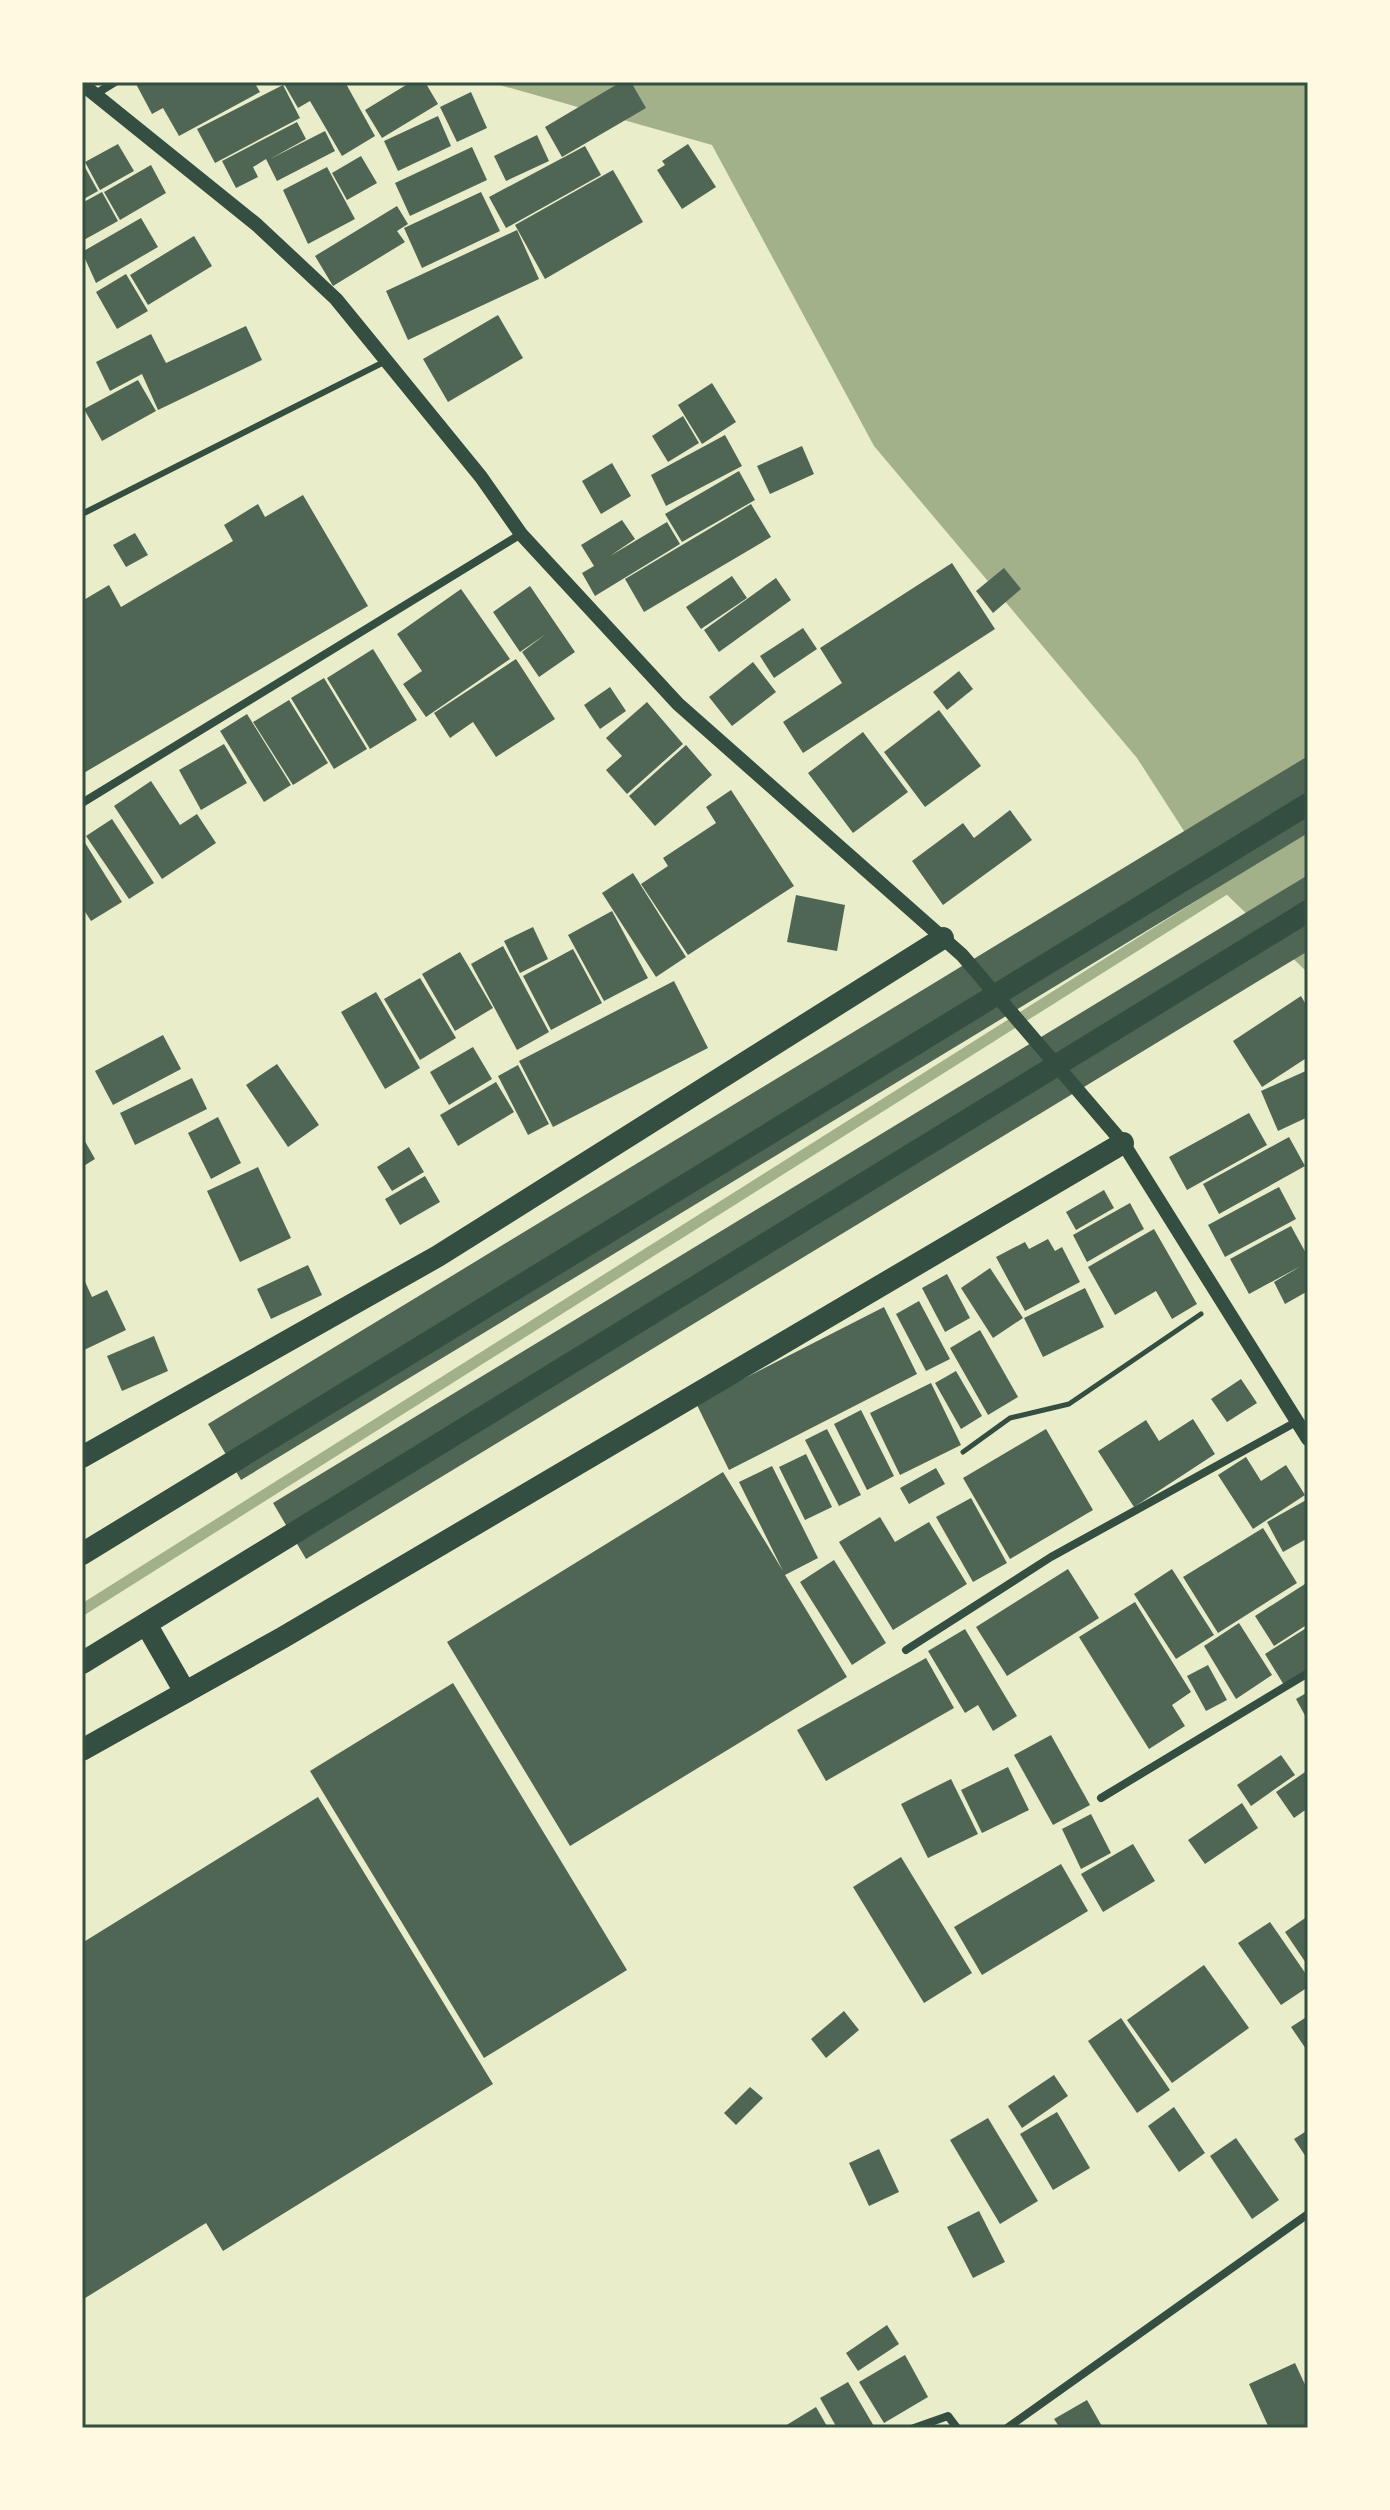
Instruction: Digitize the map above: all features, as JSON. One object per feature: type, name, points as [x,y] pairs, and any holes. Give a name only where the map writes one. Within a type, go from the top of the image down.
[{"type":"highway","points":[[82,1554],[1308,804]]},
{"type":"highway","points":[[82,1663],[1308,911]]},
{"type":"highway","points":[[82,1457],[438,1256],[943,938]]},
{"type":"highway","points":[[82,1750],[282,1638],[1123,1143]]},
{"type":"highway","points":[[146,1624],[185,1692]]},
{"type":"street","points":[[88,90],[115,82]]},
{"type":"street","points":[[88,90],[257,225],[336,299],[481,477],[521,534],[678,704],[962,955],[1123,1143],[1308,1439]]},
{"type":"street","points":[[82,803],[521,534]]},
{"type":"street","points":[[906,1650],[1051,1557],[1296,1422]]},
{"type":"street","points":[[1101,1798],[1308,1673]]},
{"type":"street","points":[[1007,2428],[1308,2214]]},
{"type":"street","points":[[914,2428],[942,2415],[948,2416],[957,2428]]},
{"type":"lane","points":[[82,514],[387,360]]},
{"type":"path","points":[[963,1452],[1010,1418],[1069,1404],[1222,1299]]},
{"type":"shaded area","points":[[489,82],[1308,82],[1308,973],[1222,890],[1137,758],[874,446],[712,145]]},
{"type":"building","points":[[135,82],[254,82],[260,92],[179,136],[163,108],[152,114]]},
{"type":"building","points":[[283,82],[345,82],[375,136],[342,156],[310,101],[298,108]]},
{"type":"building","points":[[411,82],[425,82],[438,104],[382,138],[365,110]]},
{"type":"building","points":[[621,82],[631,82],[646,108],[562,157],[545,127]]},
{"type":"building","points":[[283,85],[300,118],[215,163],[197,129]]},
{"type":"building","points":[[471,92],[487,128],[457,142],[440,107]]},
{"type":"building","points":[[438,116],[451,146],[398,171],[384,141]]},
{"type":"building","points":[[297,122],[306,139],[270,159],[325,131],[335,151],[277,181],[266,159],[253,167],[258,177],[236,188],[222,161]]},
{"type":"building","points":[[537,135],[549,161],[506,181],[494,156]]},
{"type":"building","points":[[118,144],[134,171],[100,190],[85,162]]},
{"type":"building","points":[[688,144],[716,187],[682,209],[657,170],[665,165],[662,161]]},
{"type":"building","points":[[585,146],[601,175],[506,228],[489,197]]},
{"type":"building","points":[[472,147],[487,180],[410,216],[395,183]]},
{"type":"building","points":[[361,156],[377,183],[347,200],[332,173]]},
{"type":"building","points":[[82,162],[98,191],[82,200]]},
{"type":"building","points":[[151,165],[166,193],[120,220],[104,192]]},
{"type":"building","points":[[327,167],[355,219],[308,244],[283,190]]},
{"type":"building","points":[[613,170],[643,222],[545,279],[515,225]]},
{"type":"building","points":[[102,192],[118,221],[82,241],[82,203]]},
{"type":"building","points":[[481,192],[500,231],[422,268],[404,228]]},
{"type":"building","points":[[397,206],[408,224],[397,231],[405,242],[333,286],[315,256]]},
{"type":"building","points":[[141,218],[158,247],[96,283],[82,252]]},
{"type":"building","points":[[517,230],[539,279],[408,340],[386,291]]},
{"type":"building","points":[[194,236],[212,266],[148,305],[130,275]]},
{"type":"building","points":[[126,274],[148,311],[117,329],[96,292]]},
{"type":"building","points":[[498,315],[523,358],[448,402],[423,359]]},
{"type":"building","points":[[246,326],[262,360],[158,410],[142,374],[110,391],[96,362],[151,334],[166,363]]},
{"type":"building","points":[[138,380],[156,411],[102,441],[84,409]]},
{"type":"building","points":[[712,383],[736,422],[702,444],[678,405]]},
{"type":"building","points":[[683,416],[699,443],[668,462],[652,436]]},
{"type":"building","points":[[725,435],[742,466],[666,506],[651,475]]},
{"type":"building","points":[[802,446],[814,474],[770,494],[757,466]]},
{"type":"building","points":[[612,463],[631,496],[601,514],[582,481]]},
{"type":"building","points":[[739,471],[755,500],[682,542],[665,514]]},
{"type":"building","points":[[303,495],[368,606],[82,774],[82,601],[109,585],[121,607],[233,541],[224,525],[258,504],[265,517]]},
{"type":"building","points":[[751,504],[771,537],[644,612],[625,579]]},
{"type":"building","points":[[622,520],[635,539],[610,556],[667,522],[680,544],[595,596],[582,573],[594,566],[581,545]]},
{"type":"building","points":[[135,533],[148,555],[126,567],[113,545]]},
{"type":"building","points":[[952,563],[995,629],[803,753],[783,722],[842,683],[820,648]]},
{"type":"building","points":[[1004,568],[1021,589],[993,613],[976,591]]},
{"type":"building","points":[[732,576],[747,598],[701,629],[686,607]]},
{"type":"building","points":[[776,578],[791,600],[719,652],[704,630]]},
{"type":"building","points":[[530,586],[575,652],[539,677],[522,652],[546,634],[520,652],[493,612]]},
{"type":"building","points":[[461,589],[510,659],[426,717],[403,684],[422,671],[397,634]]},
{"type":"building","points":[[803,628],[817,649],[774,678],[760,656]]},
{"type":"building","points":[[373,649],[417,720],[370,749],[327,678]]},
{"type":"building","points":[[516,659],[555,719],[496,757],[473,722],[450,738],[434,713]]},
{"type":"building","points":[[753,662],[776,692],[732,726],[709,697]]},
{"type":"building","points":[[959,671],[973,689],[947,710],[933,692]]},
{"type":"building","points":[[324,678],[367,749],[334,769],[291,698]]},
{"type":"building","points":[[610,687],[626,711],[600,729],[584,705]]},
{"type":"building","points":[[289,700],[328,763],[293,785],[253,722]]},
{"type":"building","points":[[647,702],[683,744],[627,794],[606,770],[622,756],[606,738]]},
{"type":"building","points":[[939,710],[981,766],[925,807],[884,752]]},
{"type":"building","points":[[247,714],[291,785],[264,802],[220,731]]},
{"type":"building","points":[[863,732],[908,792],[853,833],[808,773]]},
{"type":"building","points":[[224,744],[247,783],[201,810],[179,770]]},
{"type":"building","points":[[686,745],[712,775],[655,826],[629,796]]},
{"type":"building","points":[[1308,756],[1308,833],[241,1480],[208,1424]]},
{"type":"building","points":[[151,781],[180,825],[197,814],[216,843],[162,879],[114,806]]},
{"type":"building","points":[[731,790],[794,886],[688,955],[641,884],[668,866],[663,858],[716,823],[706,807]]},
{"type":"building","points":[[1010,810],[1032,840],[943,905],[912,861],[963,823],[974,838]]},
{"type":"building","points":[[112,819],[154,883],[129,899],[86,836]]},
{"type":"building","points":[[82,838],[122,902],[91,921],[82,907]]},
{"type":"building","points":[[633,873],[686,957],[656,977],[602,893]]},
{"type":"building","points":[[1308,875],[1308,951],[306,1559],[273,1503]]},
{"type":"building","points":[[796,895],[845,905],[837,951],[787,942]]},
{"type":"building","points":[[612,911],[648,978],[604,1001],[568,935]]},
{"type":"building","points":[[533,927],[548,959],[520,973],[504,941]]},
{"type":"building","points":[[503,946],[549,1032],[517,1050],[471,964]]},
{"type":"building","points":[[573,949],[602,1003],[551,1030],[523,976]]},
{"type":"building","points":[[460,952],[493,1008],[455,1031],[422,974]]},
{"type":"building","points":[[420,978],[456,1038],[420,1060],[384,999]]},
{"type":"building","points":[[674,981],[708,1048],[553,1127],[519,1061]]},
{"type":"building","points":[[376,992],[420,1068],[385,1089],[341,1012]]},
{"type":"building","points":[[1301,996],[1308,1008],[1308,1057],[1262,1087],[1233,1041]]},
{"type":"building","points":[[163,1035],[181,1069],[113,1105],[95,1071]]},
{"type":"building","points":[[473,1047],[492,1079],[449,1105],[430,1072]]},
{"type":"building","points":[[277,1064],[319,1125],[288,1147],[246,1085]]},
{"type":"building","points":[[518,1065],[549,1124],[528,1135],[498,1076]]},
{"type":"building","points":[[1308,1070],[1308,1117],[1278,1131],[1261,1091]]},
{"type":"building","points":[[192,1078],[207,1109],[135,1145],[120,1113]]},
{"type":"building","points":[[496,1082],[514,1112],[458,1146],[440,1115]]},
{"type":"building","points":[[1249,1113],[1267,1145],[1187,1190],[1169,1157]]},
{"type":"building","points":[[218,1117],[241,1163],[211,1179],[188,1133]]},
{"type":"building","points":[[82,1136],[95,1159],[82,1167]]},
{"type":"building","points":[[1289,1137],[1305,1166],[1219,1214],[1203,1184]]},
{"type":"building","points":[[409,1147],[424,1172],[392,1191],[377,1167]]},
{"type":"building","points":[[258,1167],[291,1238],[240,1262],[207,1191]]},
{"type":"building","points":[[425,1176],[440,1202],[400,1225],[385,1199]]},
{"type":"building","points":[[1279,1187],[1296,1219],[1225,1257],[1208,1225]]},
{"type":"building","points":[[1104,1190],[1114,1208],[1076,1230],[1066,1212]]},
{"type":"building","points":[[1130,1203],[1144,1229],[1087,1262],[1073,1235]]},
{"type":"building","points":[[1291,1226],[1308,1257],[1308,1291],[1285,1304],[1274,1282],[1301,1266],[1249,1294],[1230,1259]]},
{"type":"building","points":[[1154,1229],[1197,1304],[1172,1319],[1156,1291],[1115,1315],[1088,1267]]},
{"type":"building","points":[[1048,1239],[1055,1251],[1062,1247],[1080,1282],[1025,1311],[996,1257],[1025,1242],[1029,1249]]},
{"type":"building","points":[[308,1265],[322,1295],[271,1319],[257,1289]]},
{"type":"building","points":[[990,1268],[1023,1318],[993,1338],[961,1288]]},
{"type":"building","points":[[947,1274],[970,1318],[945,1332],[922,1288]]},
{"type":"building","points":[[82,1275],[92,1297],[107,1290],[126,1330],[82,1351]]},
{"type":"building","points":[[1085,1288],[1104,1327],[1043,1357],[1024,1318]]},
{"type":"building","points":[[919,1301],[950,1359],[926,1371],[896,1314]]},
{"type":"building","points":[[884,1307],[917,1374],[729,1470],[696,1403]]},
{"type":"building","points":[[980,1330],[1018,1397],[988,1415],[950,1348]]},
{"type":"building","points":[[154,1336],[168,1371],[122,1391],[107,1356]]},
{"type":"building","points":[[956,1371],[982,1416],[961,1429],[935,1383]]},
{"type":"building","points":[[1241,1379],[1257,1403],[1227,1422],[1211,1399]]},
{"type":"building","points":[[931,1383],[961,1445],[900,1475],[870,1413]]},
{"type":"building","points":[[861,1410],[894,1476],[867,1490],[834,1424]]},
{"type":"building","points":[[1193,1419],[1215,1454],[1134,1507],[1098,1451],[1146,1420],[1159,1441]]},
{"type":"building","points":[[827,1429],[861,1495],[839,1506],[805,1440]]},
{"type":"building","points":[[1046,1429],[1093,1510],[1010,1559],[963,1478]]},
{"type":"building","points":[[806,1454],[832,1507],[805,1520],[779,1467]]},
{"type":"building","points":[[1246,1457],[1261,1481],[1286,1465],[1305,1495],[1253,1529],[1218,1475]]},
{"type":"building","points":[[772,1466],[818,1558],[785,1575],[847,1677],[570,1846],[447,1642],[723,1472],[783,1571],[739,1482]]},
{"type":"building","points":[[936,1468],[945,1484],[909,1504],[900,1488]]},
{"type":"building","points":[[971,1498],[1007,1563],[973,1582],[936,1517]]},
{"type":"building","points":[[1308,1499],[1308,1538],[1283,1552],[1267,1522]]},
{"type":"building","points":[[880,1517],[895,1542],[929,1522],[967,1584],[893,1630],[839,1542]]},
{"type":"building","points":[[1263,1528],[1297,1583],[1218,1633],[1183,1577]]},
{"type":"building","points":[[834,1560],[886,1643],[852,1665],[800,1582]]},
{"type":"building","points":[[1068,1569],[1099,1618],[1007,1676],[976,1627]]},
{"type":"building","points":[[1172,1569],[1214,1635],[1176,1659],[1134,1594]]},
{"type":"building","points":[[1308,1582],[1308,1624],[1274,1646],[1255,1616]]},
{"type":"building","points":[[1135,1602],[1191,1692],[1172,1705],[1185,1726],[1149,1749],[1079,1637]]},
{"type":"building","points":[[1239,1623],[1272,1675],[1236,1699],[1204,1646]]},
{"type":"building","points":[[1308,1627],[1308,1670],[1284,1685],[1265,1654]]},
{"type":"building","points":[[965,1629],[1017,1716],[993,1731],[978,1705],[965,1713],[928,1651]]},
{"type":"building","points":[[926,1658],[954,1708],[826,1781],[797,1730]]},
{"type":"building","points":[[1208,1665],[1227,1700],[1206,1711],[1187,1676]]},
{"type":"building","points":[[453,1683],[627,1970],[484,2058],[310,1771]]},
{"type":"building","points":[[1308,1692],[1308,1721],[1296,1699]]},
{"type":"building","points":[[1051,1735],[1090,1805],[1053,1825],[1014,1755]]},
{"type":"building","points":[[1281,1755],[1295,1775],[1251,1806],[1237,1785]]},
{"type":"building","points":[[1008,1767],[1029,1810],[982,1833],[961,1790]]},
{"type":"building","points":[[1308,1770],[1308,1808],[1294,1818],[1276,1792]]},
{"type":"building","points":[[951,1779],[978,1834],[928,1858],[901,1804]]},
{"type":"building","points":[[318,1797],[493,2084],[223,2251],[206,2223],[82,2300],[82,1943]]},
{"type":"building","points":[[1242,1803],[1258,1828],[1205,1864],[1188,1840]]},
{"type":"building","points":[[1091,1814],[1111,1853],[1081,1869],[1062,1829]]},
{"type":"building","points":[[1133,1844],[1155,1881],[1103,1912],[1081,1874]]},
{"type":"building","points":[[901,1857],[972,1973],[924,2003],[853,1887]]},
{"type":"building","points":[[1061,1864],[1088,1911],[982,1975],[954,1927]]},
{"type":"building","points":[[1308,1916],[1308,1966],[1285,1932]]},
{"type":"building","points":[[1270,1922],[1308,1977],[1308,1987],[1281,2005],[1238,1943]]},
{"type":"building","points":[[1204,1965],[1249,2028],[1172,2083],[1127,2020]]},
{"type":"building","points":[[844,2011],[859,2030],[826,2058],[811,2039]]},
{"type":"building","points":[[1308,2016],[1308,2052],[1291,2027]]},
{"type":"building","points":[[1121,2018],[1170,2090],[1137,2113],[1088,2041]]},
{"type":"building","points":[[1054,2075],[1068,2096],[1022,2128],[1008,2106]]},
{"type":"building","points":[[750,2087],[763,2098],[736,2125],[724,2113]]},
{"type":"building","points":[[1174,2107],[1205,2153],[1179,2172],[1148,2126]]},
{"type":"building","points":[[1057,2112],[1090,2168],[1053,2190],[1020,2134]]},
{"type":"building","points":[[988,2118],[1038,2201],[1000,2224],[950,2140]]},
{"type":"building","points":[[1308,2130],[1308,2160],[1294,2139]]},
{"type":"building","points":[[1236,2138],[1279,2200],[1252,2219],[1210,2156]]},
{"type":"building","points":[[879,2149],[899,2192],[869,2206],[849,2163]]},
{"type":"building","points":[[979,2211],[1005,2262],[973,2278],[947,2227]]},
{"type":"building","points":[[887,2325],[899,2344],[858,2371],[846,2353]]},
{"type":"building","points":[[905,2355],[928,2397],[884,2423],[859,2382]]},
{"type":"building","points":[[1295,2363],[1308,2391],[1308,2428],[1269,2428],[1249,2384]]},
{"type":"building","points":[[848,2382],[875,2428],[837,2428],[820,2398]]},
{"type":"building","points":[[1087,2400],[1103,2428],[1060,2428],[1054,2419]]},
{"type":"building","points":[[816,2407],[828,2428],[786,2428],[785,2426]]},
{"type":"waterway","points":[[82,1610],[1235,883]]}]
